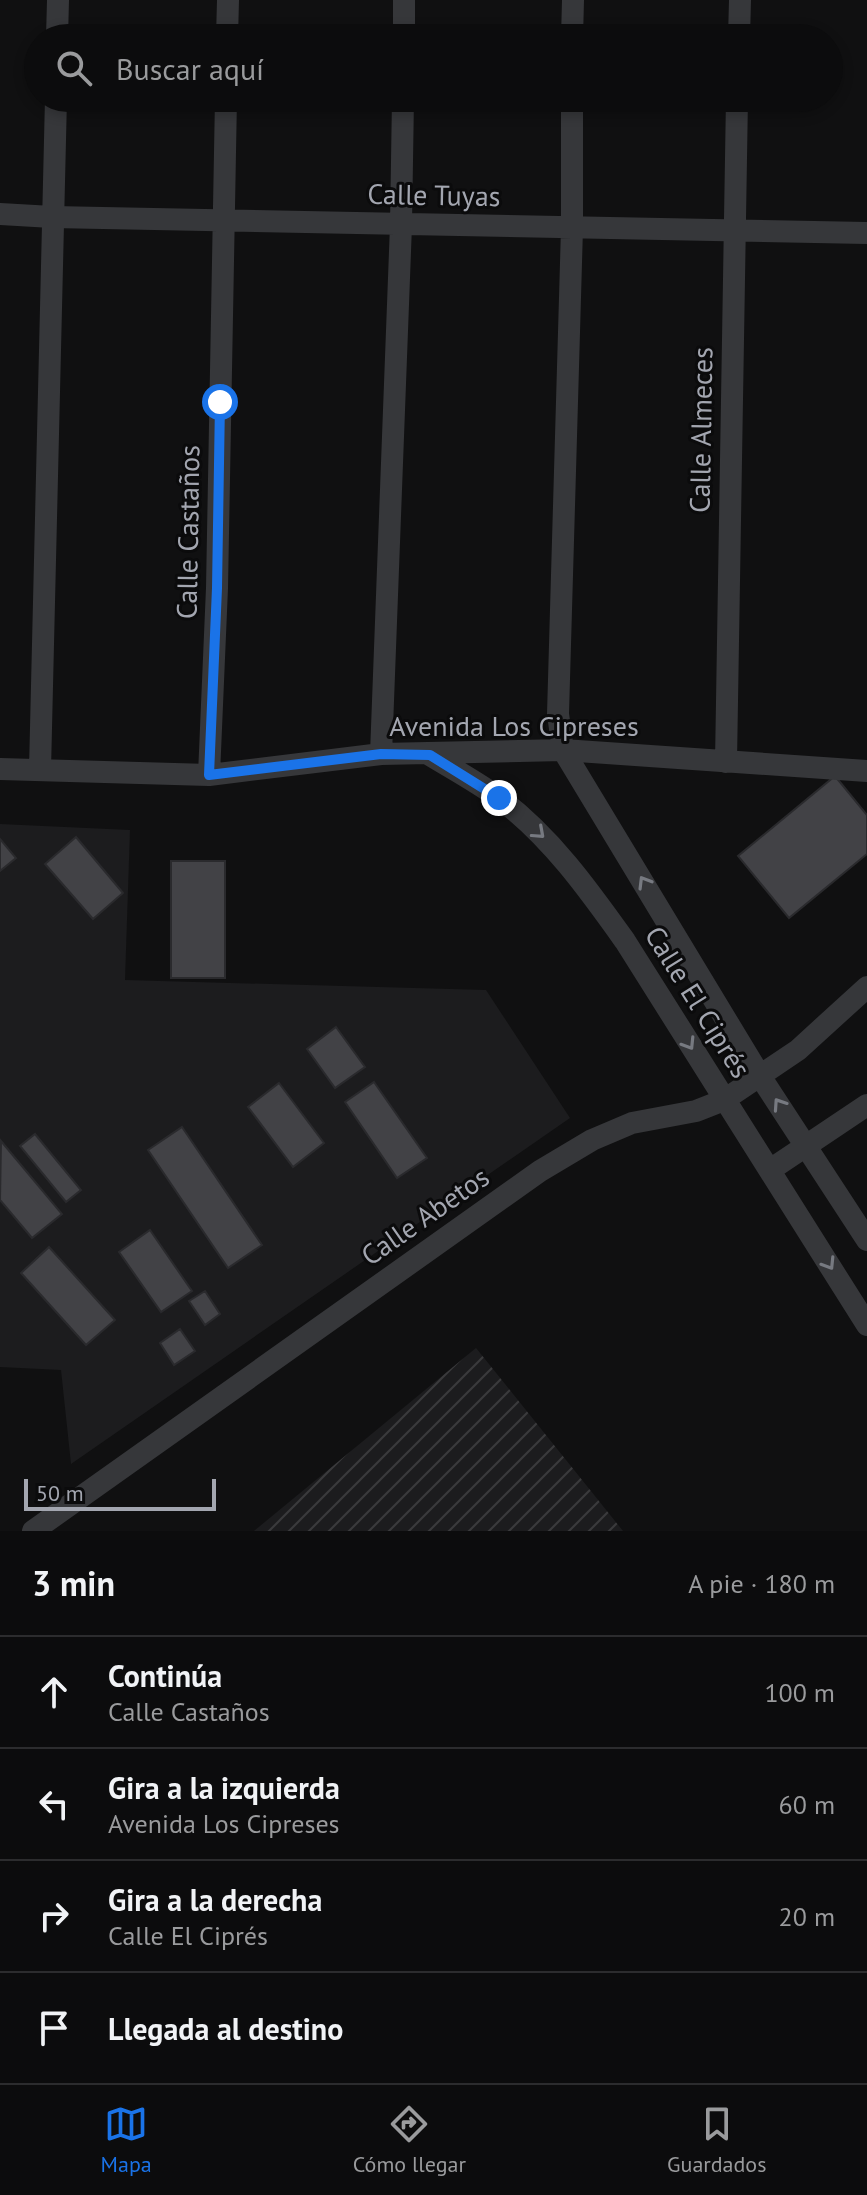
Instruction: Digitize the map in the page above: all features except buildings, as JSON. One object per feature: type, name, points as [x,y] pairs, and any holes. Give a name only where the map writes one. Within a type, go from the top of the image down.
[{"type":"street","points":[[57,24],[58,0]]},
{"type":"street","points":[[227,24],[228,0]]},
{"type":"street","points":[[404,0],[404,24]]},
{"type":"street","points":[[572,24],[573,0]]},
{"type":"street","points":[[739,24],[740,0]]},
{"type":"street","points":[[40,770],[56,112]]},
{"type":"street","name":"Calle Castaños","points":[[209,775],[217,588],[226,112]]},
{"type":"street","points":[[381,754],[403,112]]},
{"type":"street","points":[[563,750],[558,714],[572,228],[572,112]]},
{"type":"street","name":"Calle Almeces","points":[[726,762],[737,112]]},
{"type":"street","name":"Calle Tuyas","points":[[0,214],[867,233]]},
{"type":"street","name":"Avenida Los Cipreses","points":[[0,769],[209,775],[381,754],[563,750],[867,771]]},
{"type":"street","name":"Calle El Ciprés","points":[[563,750],[760,1076],[867,1240]]},
{"type":"street","name":"Calle El Ciprés","points":[[430,755],[499,798],[549,842],[588,890],[625,941],[867,1325]]},
{"type":"street","name":"Calle Abetos","points":[[33,1531],[540,1171],[592,1140],[632,1123],[696,1111],[724,1100],[798,1050],[867,987]]},
{"type":"street","points":[[770,1170],[867,1105]]},
{"type":"shaded area","points":[[0,824],[130,830],[125,980],[486,990],[570,1118],[71,1464],[61,1370],[0,1367]]},
{"type":"shaded area","points":[[476,1348],[623,1531],[254,1531]]},
{"type":"route","points":[[220,402],[217,588],[209,775],[381,754],[430,755],[499,798]]}]
